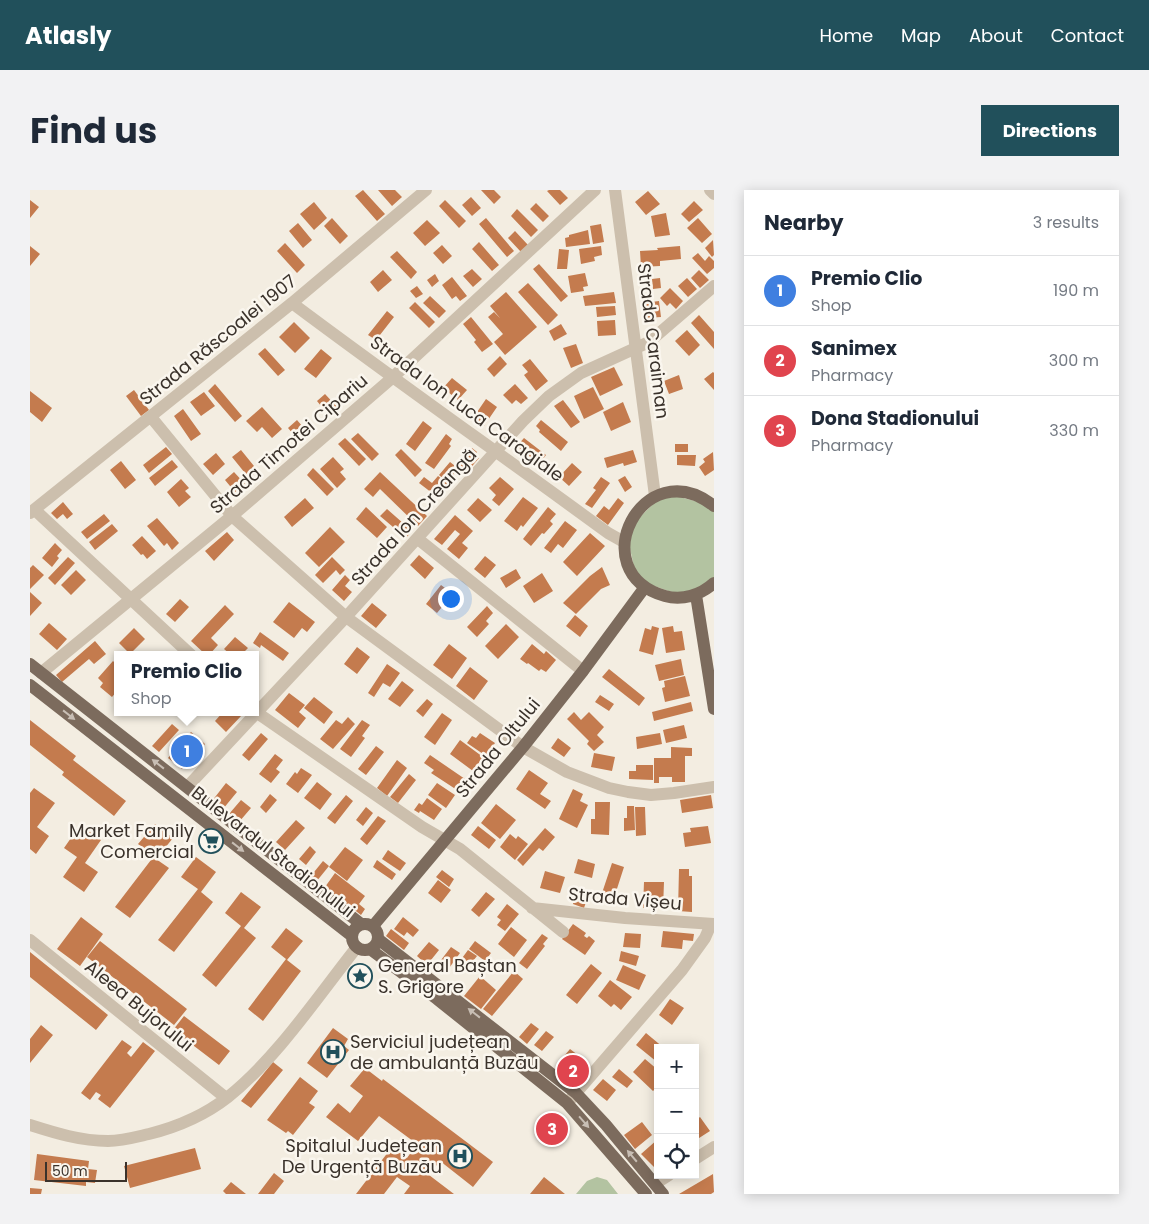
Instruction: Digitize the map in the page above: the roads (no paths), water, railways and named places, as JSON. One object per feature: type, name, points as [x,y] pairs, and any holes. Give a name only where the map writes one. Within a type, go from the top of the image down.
[{"type":"main road","points":[[714,506],[693,494],[678,492],[655,496],[646,501],[631,519],[624,542],[626,561],[631,572],[645,587],[656,594],[668,597],[686,597],[696,594],[714,583]]},
{"type":"main road","name":"Strada Oltului","points":[[367,925],[445,840],[523,747],[583,671],[645,587]]},
{"type":"main road","points":[[696,594],[714,709]]},
{"type":"main road","name":"Bulevardul Stadionului","points":[[30,664],[377,932],[378,939]]},
{"type":"main road","name":"Bulevardul Stadionului","points":[[30,686],[359,944],[437,999],[567,1103],[646,1194]]},
{"type":"main road","name":"Bulevardul Stadionului","points":[[359,944],[355,928],[367,925]]},
{"type":"main road","points":[[359,944],[375,945],[378,939],[576,1093],[600,1118],[659,1189]]},
{"type":"street","name":"Strada Răscoalei 1907","points":[[32,511],[292,303],[426,190]]},
{"type":"street","name":"Strada Timotei Cipariu","points":[[41,673],[232,516],[392,378],[595,190]]},
{"type":"street","name":"Strada Caraiman","points":[[615,190],[655,496]]},
{"type":"street","points":[[710,190],[714,194]]},
{"type":"street","name":"Strada Ion Creangă","points":[[259,710],[549,396],[564,383],[596,365],[649,342],[714,286]]},
{"type":"street","name":"Strada Ion Luca Caragiale","points":[[292,303],[392,378],[497,451],[608,533],[624,542]]},
{"type":"street","points":[[151,417],[232,516],[346,617],[523,747],[567,772],[609,788],[628,792],[659,794],[714,787]]},
{"type":"street","points":[[32,511],[187,651]]},
{"type":"street","points":[[418,539],[583,671]]},
{"type":"street","points":[[259,713],[422,827],[460,849],[563,932]]},
{"type":"street","name":"Strada Ion Creangă","points":[[188,786],[253,716]]},
{"type":"street","name":"Strada Vișeu","points":[[532,908],[625,918],[712,924]]},
{"type":"street","points":[[567,1103],[682,970],[705,938],[712,924]]},
{"type":"street","name":"Aleea Bujorului","points":[[30,940],[226,1098]]},
{"type":"street","points":[[30,1125],[58,1134],[108,1141],[132,1138],[168,1129],[195,1117],[226,1098],[244,1083],[275,1050],[359,944]]},
{"type":"street","points":[[699,1156],[714,1147]]},
{"type":"place","name":"Premio Clio","points":[[187,751]]},
{"type":"place","name":"Market Family Comercial","points":[[211,841]]},
{"type":"place","name":"General Baștan S. Grigore","points":[[360,976]]},
{"type":"place","name":"Serviciul județean de ambulanță Buzău","points":[[333,1052]]},
{"type":"place","name":"Sanimex","points":[[573,1071]]},
{"type":"place","name":"Dona Stadionului","points":[[552,1129]]},
{"type":"place","name":"Spitalul Județean De Urgență Buzău","points":[[460,1156]]}]
